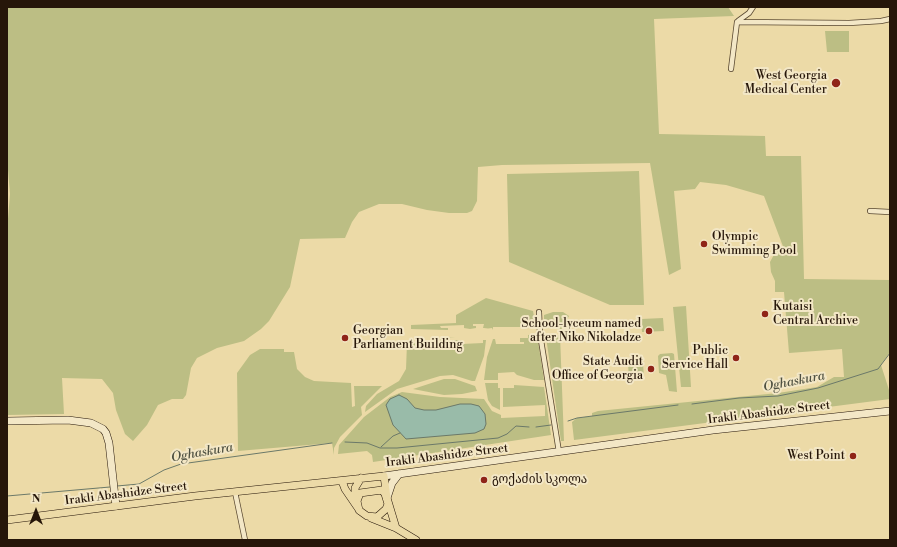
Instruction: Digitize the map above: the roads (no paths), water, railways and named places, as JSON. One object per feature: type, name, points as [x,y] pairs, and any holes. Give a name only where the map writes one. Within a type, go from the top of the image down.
[{"type":"main road","name":"Irakli Abashidze Street","points":[[7,520],[235,492],[384,476],[559,453],[713,430],[890,410]]},
{"type":"main road","points":[[7,421],[68,420],[98,425],[108,437],[116,506]]},
{"type":"main road","points":[[371,518],[382,514],[386,510],[392,483],[399,474]]},
{"type":"main road","points":[[384,476],[396,528]]},
{"type":"main road","points":[[357,507],[355,488],[361,478]]},
{"type":"main road","points":[[342,481],[345,489],[363,514],[396,528],[416,540]]},
{"type":"main road","points":[[357,507],[357,501],[360,493],[382,490],[388,498]]},
{"type":"street","points":[[731,69],[737,22],[750,13],[753,7]]},
{"type":"street","points":[[737,22],[849,23],[881,22],[890,19]]},
{"type":"street","points":[[870,211],[890,212]]},
{"type":"street","points":[[539,312],[540,334],[559,453]]},
{"type":"street","points":[[235,492],[244,540]]},
{"type":"waterway","name":"Oghaskura","points":[[692,404],[739,398],[778,396],[818,388],[878,369],[890,353]]},
{"type":"waterway","name":"Oghaskura","points":[[568,421],[577,418],[678,405]]},
{"type":"waterway","name":"Oghaskura","points":[[536,427],[551,425]]},
{"type":"waterway","name":"Oghaskura","points":[[345,442],[367,443],[380,448],[397,448],[498,438],[507,434],[516,426],[529,427]]},
{"type":"waterway","points":[[381,447],[393,436],[400,433]]},
{"type":"waterway","name":"Oghaskura","points":[[117,486],[139,484],[164,470],[181,464],[332,443]]},
{"type":"waterway","name":"Oghaskura","points":[[7,496],[110,487]]},
{"type":"place","name":"West Georgia Medical Center","points":[[836,83]]},
{"type":"place","name":"Olympic Swimming Pool","points":[[704,244]]},
{"type":"place","name":"Kutaisi Central Archive","points":[[765,314]]},
{"type":"place","name":"School-lyceum named after Niko Nikoladze","points":[[649,331]]},
{"type":"place","name":"Georgian Parliament Building","points":[[345,338]]},
{"type":"place","name":"Public Service Hall","points":[[736,358]]},
{"type":"place","name":"State Audit Office of Georgia","points":[[651,369]]},
{"type":"place","name":"West Point","points":[[853,456]]},
{"type":"place","name":"გოქაძის სკოლა","points":[[484,480]]}]
